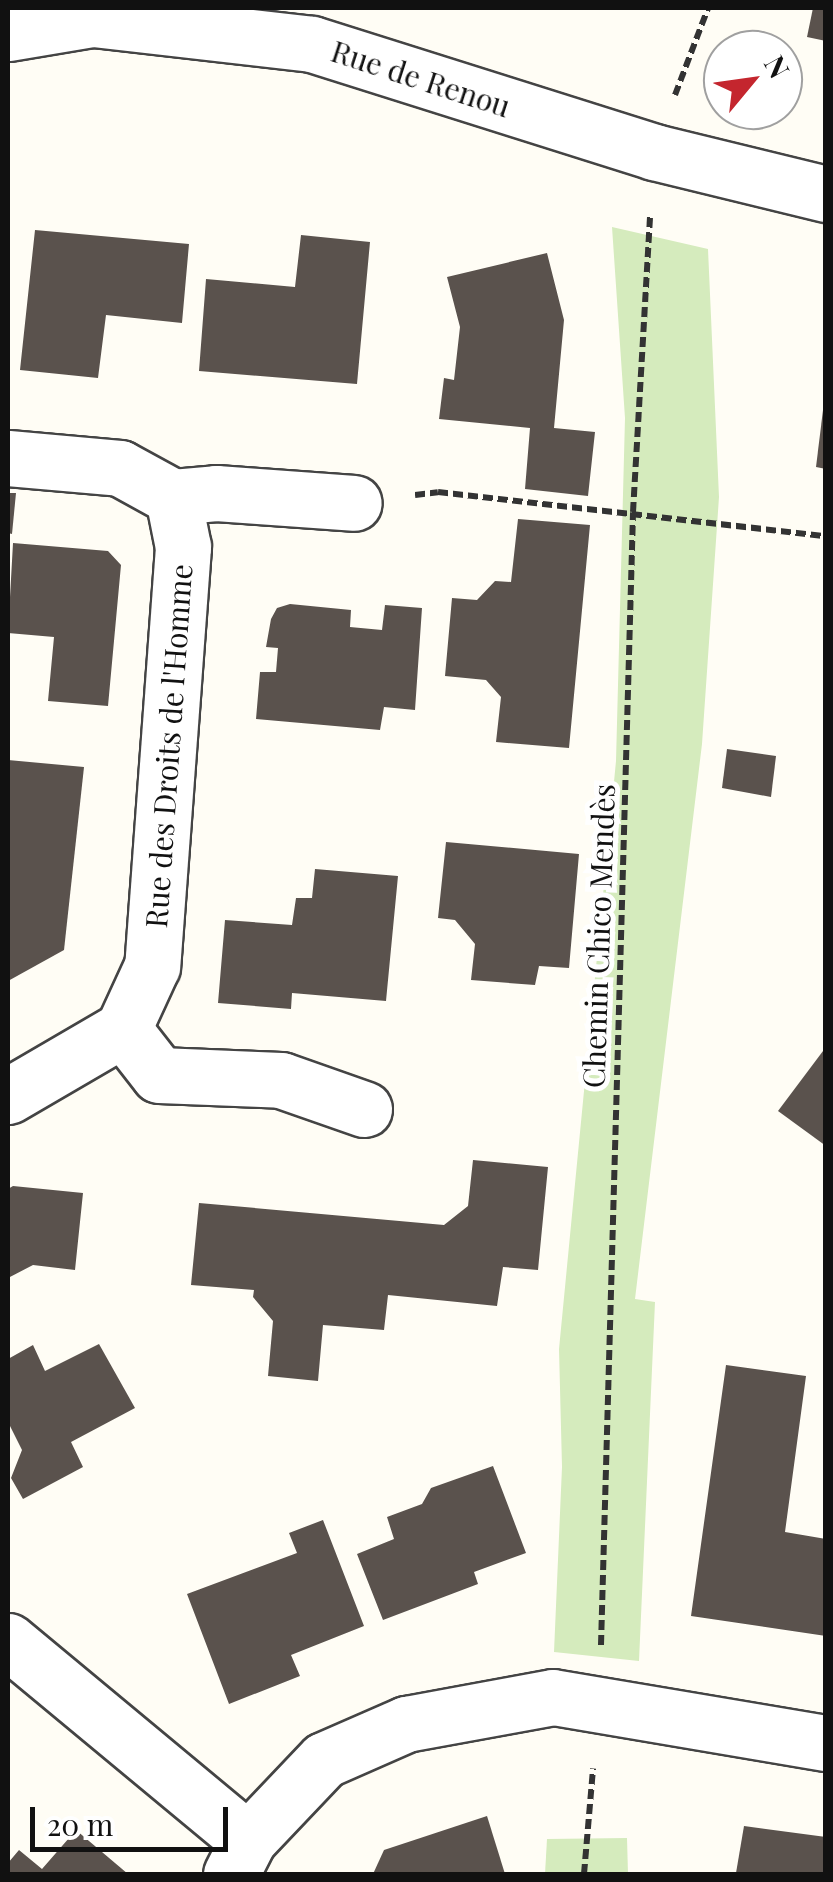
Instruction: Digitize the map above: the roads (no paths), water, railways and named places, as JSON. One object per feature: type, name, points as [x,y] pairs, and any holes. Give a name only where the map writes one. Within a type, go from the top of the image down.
[{"type":"street","name":"Rue de Renou","points":[[8,32],[93,19],[312,44],[654,152],[826,194]]},
{"type":"street","points":[[8,458],[120,468],[173,497],[216,492],[354,504]]},
{"type":"street","name":"Rue des Droits de l'Homme","points":[[123,1029],[152,966],[183,547],[173,497]]},
{"type":"street","points":[[8,1096],[123,1029],[159,1075],[281,1080],[364,1109]]},
{"type":"street","points":[[8,1641],[240,1857],[324,1760],[406,1724],[553,1697],[826,1743]]}]
